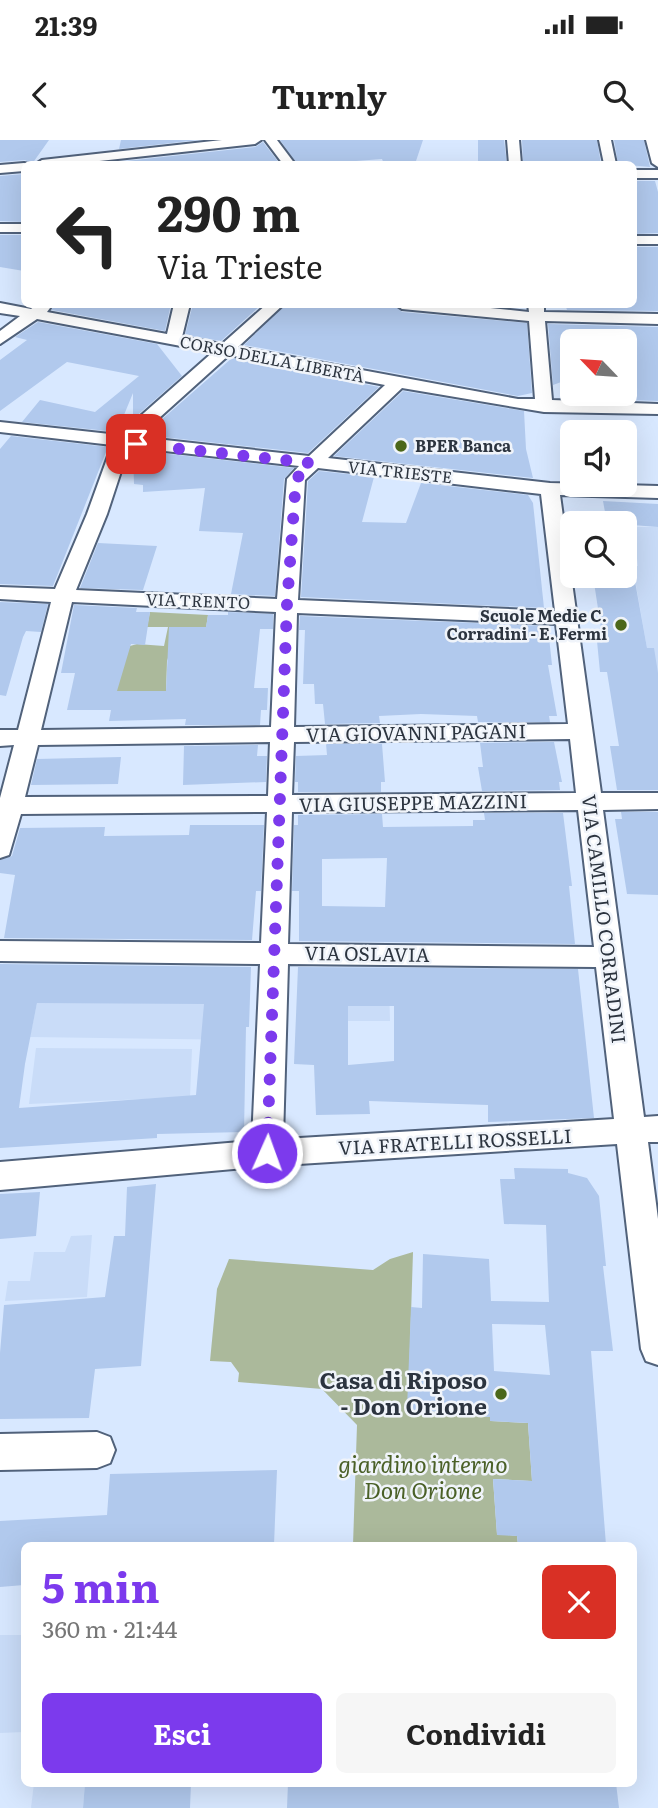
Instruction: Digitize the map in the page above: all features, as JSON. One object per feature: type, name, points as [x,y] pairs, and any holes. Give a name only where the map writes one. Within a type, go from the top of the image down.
[{"type":"street","points":[[86,140],[102,161],[255,140]]},
{"type":"street","points":[[271,140],[287,161]]},
{"type":"street","points":[[513,140],[515,161]]},
{"type":"street","points":[[605,140],[609,161]]},
{"type":"street","points":[[652,140],[658,163]]},
{"type":"street","points":[[0,169],[21,167]]},
{"type":"street","points":[[637,174],[658,174]]},
{"type":"street","points":[[0,228],[21,228]]},
{"type":"street","points":[[637,240],[658,240]]},
{"type":"street","name":"CORSO DELLA LIBERTÀ","points":[[0,308],[41,309],[223,351],[544,407],[658,408]]},
{"type":"street","points":[[173,341],[181,308]]},
{"type":"street","points":[[0,849],[5,806],[27,738],[63,596],[97,514],[121,442],[272,308]]},
{"type":"street","points":[[479,308],[658,319]]},
{"type":"street","points":[[0,339],[41,309]]},
{"type":"street","points":[[537,311],[544,407]]},
{"type":"street","points":[[267,1153],[281,736],[296,479],[398,382]]},
{"type":"street","name":"VIA TRIESTE","points":[[0,427],[550,489],[658,492]]},
{"type":"street","name":"VIA CAMILLO CORRADINI","points":[[550,489],[607,957],[645,1130],[658,1349]]},
{"type":"street","name":"VIA TRENTO","points":[[0,593],[564,618]]},
{"type":"street","name":"VIA GIOVANNI PAGANI","points":[[0,738],[579,731]]},
{"type":"street","name":"VIA GIUSEPPE MAZZINI","points":[[5,806],[658,801]]},
{"type":"street","name":"VIA OSLAVIA","points":[[0,951],[607,957]]},
{"type":"street","name":"VIA FRATELLI ROSSELLI","points":[[0,1176],[267,1153],[645,1130]]},
{"type":"street","points":[[0,1452],[97,1450]]},
{"type":"shaded area","points":[[637,527],[658,527],[658,685],[647,648],[637,591]]},
{"type":"shaded area","points":[[174,968],[245,1040],[30,1037],[44,969]]},
{"type":"shaded area","points":[[373,986],[389,986],[390,1021],[340,1021],[340,1006],[373,1006]]},
{"type":"shaded area","points":[[36,1048],[192,1049],[190,1097],[29,1104]]},
{"type":"shaded area","points":[[92,1235],[87,1297],[5,1301],[8,1281],[30,1281],[34,1252],[65,1252],[71,1236]]},
{"type":"shaded area","points":[[0,1635],[21,1635],[21,1732],[0,1733]]},
{"type":"shaded area","points":[[34,1787],[85,1787],[83,1808],[31,1808]]},
{"type":"green space","points":[[150,612],[208,615],[203,648],[172,646],[167,661],[166,693],[112,691],[130,646],[164,646],[168,627],[147,627]]},
{"type":"green space","name":"giardino interno Don Orione","points":[[413,1252],[408,1409],[490,1417],[491,1421],[528,1423],[532,1481],[493,1479],[497,1534],[517,1536],[518,1542],[353,1542],[357,1425],[322,1389],[238,1382],[239,1373],[231,1362],[210,1361],[217,1289],[229,1259],[373,1270],[390,1259]]},
{"type":"building","points":[[0,140],[49,140],[34,161],[0,162]]},
{"type":"building","points":[[121,140],[198,140],[119,149]]},
{"type":"building","points":[[280,140],[423,140],[416,161],[295,161]]},
{"type":"building","points":[[478,140],[504,140],[507,161],[478,161]]},
{"type":"building","points":[[522,140],[597,140],[600,161],[523,161]]},
{"type":"building","points":[[614,140],[644,140],[650,167],[637,166],[637,161],[618,161]]},
{"type":"building","points":[[263,142],[278,161],[126,161],[255,147]]},
{"type":"building","points":[[21,174],[21,222],[0,221],[0,176]]},
{"type":"building","points":[[637,181],[655,181],[658,192],[658,233],[637,234]]},
{"type":"building","points":[[0,235],[21,235],[21,270],[0,267]]},
{"type":"building","points":[[637,247],[658,247],[658,311],[566,308],[637,308]]},
{"type":"building","points":[[52,308],[170,308],[165,331]]},
{"type":"building","points":[[192,308],[258,308],[221,341],[185,335]]},
{"type":"building","points":[[282,308],[398,308],[402,312],[527,323],[532,393],[518,396],[244,345]]},
{"type":"building","points":[[38,322],[157,344],[182,376],[133,419],[133,393],[117,432],[22,422],[40,400],[95,412],[139,376],[67,362],[0,411],[0,360],[27,340],[15,337]]},
{"type":"building","points":[[548,324],[658,327],[658,401],[637,400],[637,329],[560,329],[560,382],[553,385]]},
{"type":"building","points":[[232,358],[379,387],[308,453],[144,435]]},
{"type":"building","points":[[403,391],[524,411],[526,449],[533,478],[334,456]]},
{"type":"building","points":[[11,436],[108,447],[53,586],[0,584],[0,449]]},
{"type":"building","points":[[133,450],[294,468],[284,479],[275,596],[231,594],[243,533],[199,531],[205,488],[143,492],[143,485],[134,484]]},
{"type":"building","points":[[319,471],[374,477],[362,522],[406,523],[421,483],[528,495],[533,503],[544,608],[301,597],[308,481]]},
{"type":"building","points":[[603,501],[658,504],[658,527],[637,525],[637,511],[605,511]]},
{"type":"building","points":[[98,543],[157,546],[143,590],[80,588]]},
{"type":"building","name":"Scuole Medie C. Corradini - E. Fermi","points":[[595,588],[636,588],[647,648],[654,648],[658,673],[658,790],[617,790],[610,746],[619,746],[607,672],[600,672],[597,641],[603,641]]},
{"type":"building","points":[[0,602],[48,604],[41,632],[26,631],[23,637],[6,696],[0,695]]},
{"type":"building","points":[[74,605],[137,608],[136,612],[150,612],[145,645],[131,644],[117,691],[166,691],[169,627],[206,627],[208,615],[228,615],[228,612],[273,614],[273,629],[260,629],[254,688],[268,688],[267,710],[261,710],[260,725],[185,725],[186,719],[109,721],[111,710],[67,710],[75,673],[61,673]]},
{"type":"building","points":[[300,616],[545,626],[548,628],[552,665],[548,665],[557,716],[549,716],[550,722],[478,722],[477,716],[421,714],[379,716],[380,723],[325,724],[323,704],[315,704],[314,684],[303,684],[305,630],[299,630]]},
{"type":"building","points":[[554,742],[562,782],[559,782],[560,790],[482,791],[478,767],[483,767],[480,743]]},
{"type":"building","points":[[326,744],[382,744],[385,782],[381,782],[381,792],[298,792],[298,782],[295,782],[296,756],[327,755]]},
{"type":"building","points":[[258,745],[257,756],[267,756],[266,782],[183,785],[184,746]]},
{"type":"building","points":[[121,757],[118,784],[31,785],[37,759]]},
{"type":"building","points":[[621,812],[658,812],[658,895],[627,894],[615,819],[622,819]]},
{"type":"building","points":[[484,813],[563,813],[572,886],[569,886],[575,944],[299,941],[299,891],[292,891],[294,825],[298,825],[298,815],[382,814],[383,827],[473,826],[473,820],[485,820]],"holes":[[[387,858],[385,907],[322,906],[322,859]]]},
{"type":"building","points":[[190,825],[264,825],[261,891],[256,891],[252,940],[4,938],[15,875],[0,873],[0,860],[12,856],[20,828],[105,827],[104,836],[189,835]]},
{"type":"building","points":[[0,964],[251,967],[249,1027],[246,1027],[244,1132],[157,1134],[157,1138],[0,1148]],"holes":[[[37,1003],[204,1004],[196,1095],[19,1108]]]},
{"type":"building","points":[[298,967],[578,969],[594,1118],[488,1122],[488,1105],[369,1101],[370,1114],[316,1115],[314,1065],[294,1064]],"holes":[[[348,1006],[394,1006],[394,1061],[348,1065]]]},
{"type":"building","name":"Casa di Riposo - Don Orione","points":[[514,1168],[568,1169],[568,1173],[587,1178],[599,1196],[606,1266],[603,1266],[613,1351],[591,1351],[606,1542],[518,1542],[517,1536],[497,1535],[493,1479],[532,1481],[528,1423],[490,1421],[490,1417],[407,1409],[411,1307],[422,1308],[423,1254],[489,1259],[491,1301],[549,1302],[546,1225],[504,1224],[500,1179],[515,1179]],"holes":[[[492,1324],[545,1325],[550,1375],[494,1371]]]},
{"type":"building","points":[[156,1184],[141,1366],[95,1369],[89,1418],[0,1419],[0,1353],[4,1305],[105,1297],[114,1236],[125,1236],[127,1187]]},
{"type":"building","points":[[40,1192],[36,1236],[0,1239],[0,1194]]},
{"type":"building","points":[[277,1470],[274,1542],[21,1542],[21,1585],[0,1587],[0,1521],[107,1515],[110,1474]]},
{"type":"building","points":[[85,1787],[191,1787],[190,1808],[83,1808]]},
{"type":"building","points":[[288,1787],[616,1787],[619,1808],[287,1808]]},
{"type":"place","name":"BPER Banca","points":[[401,446]]},
{"type":"place","name":"Scuole Medie C. Corradini - E. Fermi","points":[[621,625]]},
{"type":"place","name":"Casa di Riposo - Don Orione","points":[[501,1394]]},
{"type":"route","points":[[136,444],[311,463],[296,479],[287,604],[267,1153]]}]
